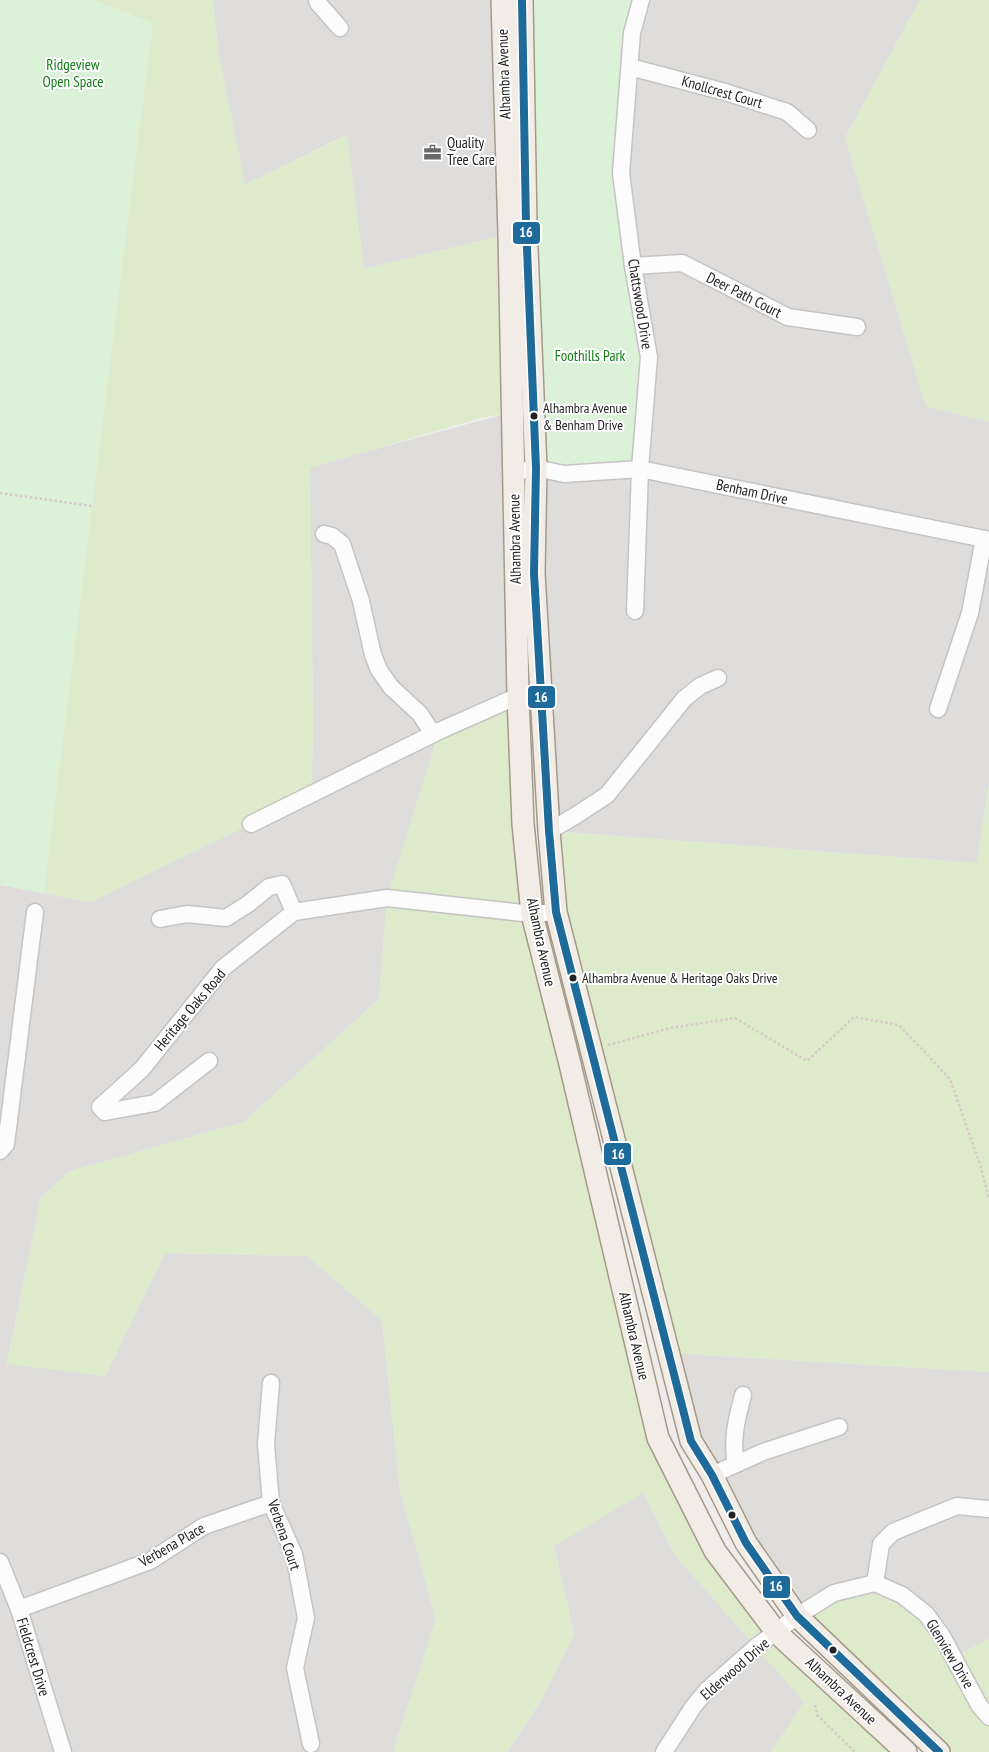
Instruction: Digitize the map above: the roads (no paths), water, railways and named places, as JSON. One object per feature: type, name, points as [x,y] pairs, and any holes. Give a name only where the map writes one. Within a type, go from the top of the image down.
[{"type":"main road","name":"Alhambra Avenue","points":[[502,0],[510,243],[518,696],[523,824],[532,914],[569,1060],[658,1438],[715,1551],[778,1632],[906,1752]]},
{"type":"main road","name":"Alhambra Avenue","points":[[522,0],[526,224],[536,468],[534,573],[549,831],[556,912],[691,1441],[712,1475],[746,1543],[797,1616],[939,1752]]},
{"type":"street","points":[[317,0],[340,28]]},
{"type":"street","name":"Chattswood Drive","points":[[635,611],[640,469],[649,357],[633,266],[621,173],[632,33],[641,0]]},
{"type":"street","name":"Knollcrest Court","points":[[630,67],[725,92],[787,112],[808,130]]},
{"type":"street","name":"Deer Path Court","points":[[633,266],[682,263],[788,317],[857,326]]},
{"type":"street","name":"Benham Drive","points":[[513,473],[536,468],[564,474],[640,469],[987,540]]},
{"type":"street","points":[[324,534],[332,536],[342,544],[361,601],[373,655],[379,670],[391,687],[420,714],[433,734]]},
{"type":"street","points":[[938,709],[970,613],[987,540]]},
{"type":"street","points":[[549,831],[607,795],[684,699],[700,686],[718,678]]},
{"type":"street","points":[[251,824],[433,734],[518,696]]},
{"type":"street","points":[[160,919],[187,914],[226,918],[248,904],[269,887],[282,884],[294,912],[387,898],[532,914],[556,912]]},
{"type":"street","points":[[0,1151],[6,1144],[35,912]]},
{"type":"street","name":"Heritage Oaks Road","points":[[209,1061],[155,1103],[105,1112],[100,1108],[142,1069],[224,968],[294,912]]},
{"type":"street","name":"Verbena Court","points":[[271,1383],[266,1444],[270,1503],[294,1554],[306,1618],[295,1668],[311,1744]]},
{"type":"street","points":[[736,1464],[733,1450],[735,1428],[743,1394]]},
{"type":"street","points":[[712,1475],[762,1452],[838,1427]]},
{"type":"street","name":"Verbena Place","points":[[19,1609],[150,1561],[204,1526],[270,1503]]},
{"type":"street","points":[[797,1616],[834,1593],[875,1583],[881,1544],[893,1532],[956,1506],[989,1509]]},
{"type":"street","name":"Fieldcrest Drive","points":[[0,1562],[19,1609],[64,1752]]},
{"type":"street","name":"Glenview Drive","points":[[875,1583],[902,1595],[926,1614],[942,1636],[979,1705],[989,1717]]},
{"type":"street","name":"Elderwood Drive","points":[[664,1752],[693,1707],[707,1690],[753,1650],[797,1616]]},
{"type":"place","name":"Quality Tree Care","points":[[433,152]]},
{"type":"place","name":"Alhambra Avenue & Benham Drive","points":[[534,416]]},
{"type":"place","name":"Alhambra Avenue & Heritage Oaks Drive","points":[[573,978]]},
{"type":"park label","name":"Ridgeview Open Space","points":[[73,74]]},
{"type":"park label","name":"Foothills Park","points":[[590,356]]}]
